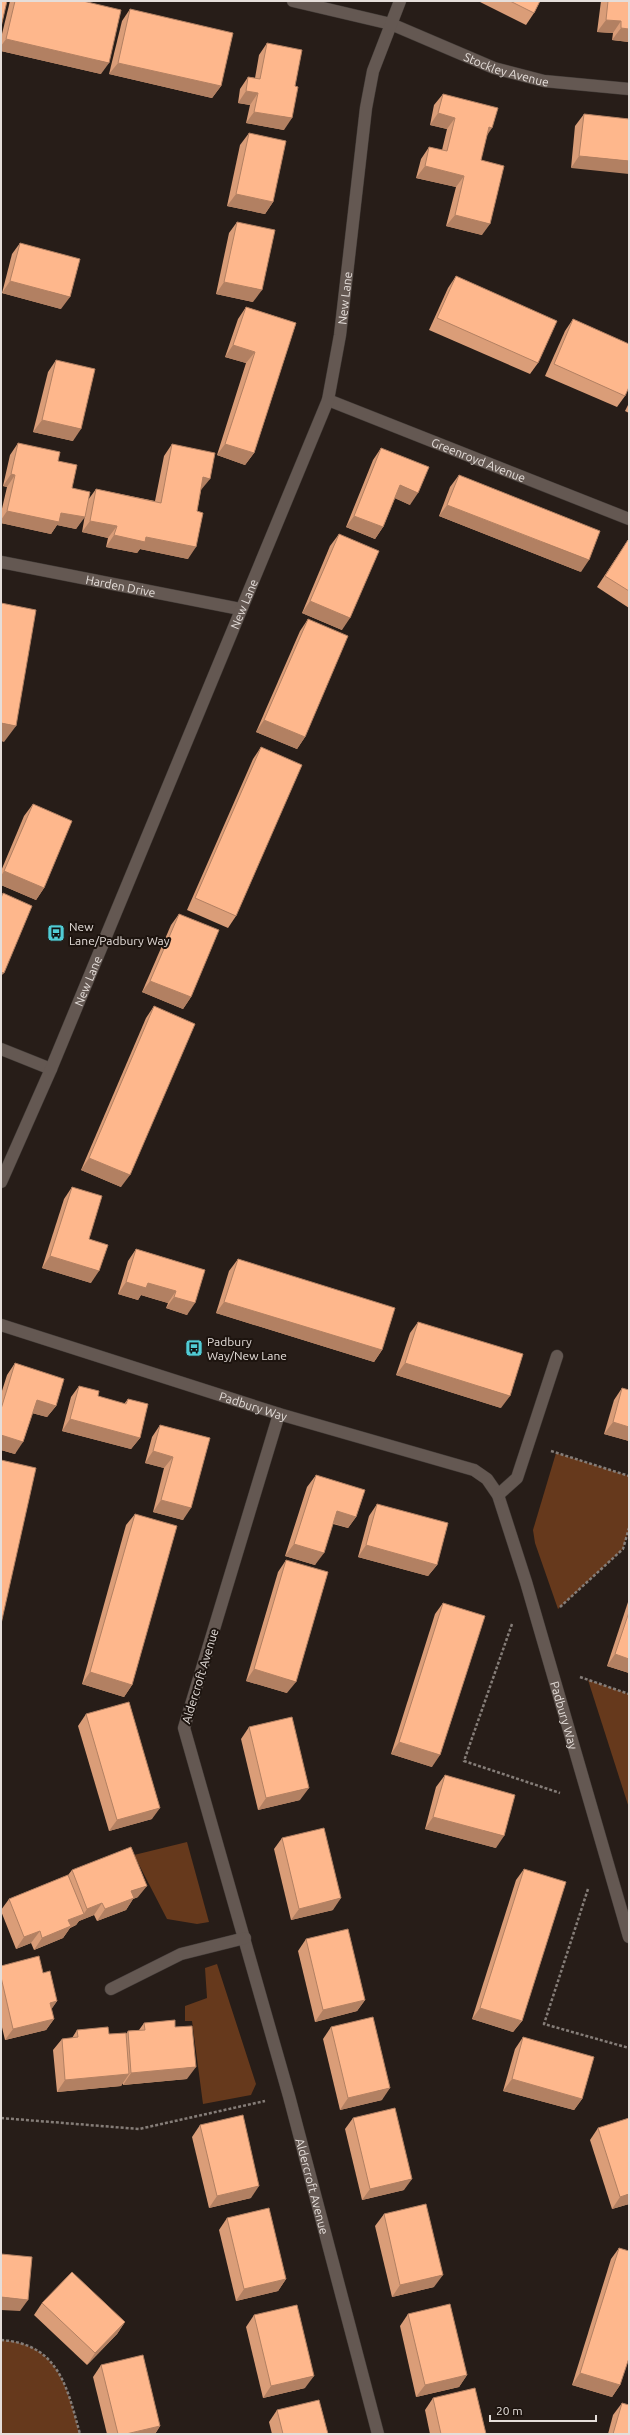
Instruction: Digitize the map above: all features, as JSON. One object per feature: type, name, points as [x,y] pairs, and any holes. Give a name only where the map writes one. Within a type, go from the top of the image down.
[{"type":"street","name":"Stockley Avenue","points":[[293,1],[391,24],[494,68],[544,81],[629,89]]},
{"type":"street","name":"New Lane","points":[[1,1182],[51,1069],[240,609],[328,400],[340,335],[366,108],[373,71],[400,1]]},
{"type":"street","name":"Greenroyd Avenue","points":[[328,400],[629,519]]},
{"type":"street","name":"Harden Drive","points":[[1,562],[240,609]]},
{"type":"street","points":[[1,1049],[51,1069]]},
{"type":"street","name":"Padbury Way","points":[[1,1325],[280,1414],[474,1470],[487,1479],[498,1495],[526,1582],[629,1937]]},
{"type":"street","points":[[498,1495],[517,1478],[557,1356]]},
{"type":"street","name":"Aldercroft Avenue","points":[[280,1414],[184,1728],[289,2096],[378,2434]]},
{"type":"street","points":[[111,1989],[181,1954],[245,1938]]},
{"type":"path","points":[[527,1445],[629,1476]]},
{"type":"path","points":[[539,1627],[623,1549],[629,1528]]},
{"type":"path","points":[[526,1582],[464,1761],[590,1802]]},
{"type":"path","points":[[551,1667],[629,1694]]},
{"type":"path","points":[[602,1845],[544,2024],[629,2048]]},
{"type":"path","points":[[1,2118],[139,2128],[289,2096]]},
{"type":"path","points":[[1,2340],[19,2342],[39,2351],[55,2366],[66,2385],[80,2434]]},
{"type":"shaded area","points":[[556,1453],[629,1476],[629,1528],[623,1549],[558,1609],[535,1543],[533,1530]]},
{"type":"shaded area","points":[[588,1680],[629,1694],[629,1808]]},
{"type":"shaded area","points":[[187,1842],[209,1922],[197,1924],[167,1919],[134,1855]]},
{"type":"shaded area","points":[[217,1964],[256,2084],[251,2095],[203,2104],[192,2021],[185,2021],[185,2006],[207,1998],[205,1968]]},
{"type":"shaded area","points":[[1,2340],[21,2343],[36,2350],[48,2359],[65,2385],[80,2434],[1,2434]]},
{"type":"building","points":[[1,1],[7,1],[1,27]]},
{"type":"building","points":[[15,1],[83,1],[121,10],[109,63],[6,39]]},
{"type":"building","points":[[510,1],[540,1],[534,13]]},
{"type":"building","points":[[608,1],[629,1],[629,29],[621,28],[621,21],[606,20]]},
{"type":"building","points":[[130,9],[233,33],[221,86],[118,63]]},
{"type":"building","points":[[267,43],[302,50],[295,86],[298,87],[292,118],[254,112],[258,93],[246,91],[248,77],[260,79]]},
{"type":"building","points":[[443,94],[498,108],[492,128],[489,127],[481,160],[504,166],[490,224],[455,215],[464,176],[425,166],[429,147],[447,151],[455,118],[438,113]]},
{"type":"building","points":[[584,114],[629,119],[629,161],[579,156]]},
{"type":"building","points":[[249,133],[286,141],[273,202],[236,194]]},
{"type":"building","points":[[237,222],[275,230],[262,290],[224,282]]},
{"type":"building","points":[[20,243],[80,259],[70,297],[10,281]]},
{"type":"building","points":[[456,276],[557,321],[538,363],[437,318]]},
{"type":"building","points":[[246,307],[296,323],[254,453],[225,444],[255,352],[233,345]]},
{"type":"building","points":[[573,319],[629,344],[629,387],[625,396],[554,364]]},
{"type":"building","points":[[56,360],[95,369],[81,429],[42,420]]},
{"type":"building","points":[[18,443],[60,452],[58,461],[77,465],[72,488],[90,492],[85,517],[61,513],[59,522],[7,511],[15,475],[11,474]]},
{"type":"building","points":[[172,444],[215,453],[210,479],[203,477],[197,511],[203,513],[196,547],[146,537],[145,542],[114,535],[117,526],[90,521],[96,489],[161,503]]},
{"type":"building","points":[[381,448],[429,467],[418,493],[400,485],[383,527],[354,516]]},
{"type":"building","points":[[459,475],[600,531],[589,560],[447,505]]},
{"type":"building","points":[[339,534],[379,551],[350,618],[310,601]]},
{"type":"building","points":[[628,540],[629,541],[629,591],[605,576]]},
{"type":"building","points":[[1,603],[36,610],[16,726],[1,723]]},
{"type":"building","points":[[308,619],[348,636],[305,737],[264,720]]},
{"type":"building","points":[[261,747],[302,765],[236,916],[195,898]]},
{"type":"building","points":[[33,804],[72,821],[44,888],[4,871]]},
{"type":"building","points":[[3,893],[32,906],[4,973],[1,972],[1,898]]},
{"type":"building","points":[[179,914],[219,930],[191,997],[150,981]]},
{"type":"building","points":[[154,1006],[195,1024],[130,1175],[89,1158]]},
{"type":"building","points":[[72,1187],[102,1196],[89,1239],[108,1245],[99,1271],[50,1256]]},
{"type":"building","points":[[136,1249],[205,1270],[195,1303],[174,1297],[176,1291],[148,1283],[146,1288],[126,1282]]},
{"type":"building","points":[[238,1259],[395,1308],[382,1350],[224,1302]]},
{"type":"building","points":[[418,1322],[523,1354],[510,1396],[405,1363]]},
{"type":"building","points":[[15,1363],[64,1379],[56,1406],[37,1400],[23,1442],[1,1435],[1,1409]]},
{"type":"building","points":[[79,1386],[99,1391],[98,1396],[126,1404],[128,1399],[148,1404],[140,1438],[70,1419]]},
{"type":"building","points":[[622,1388],[629,1390],[629,1427],[613,1422]]},
{"type":"building","points":[[160,1425],[210,1438],[191,1508],[161,1500],[173,1457],[153,1451]]},
{"type":"building","points":[[1,1460],[36,1468],[1,1624]]},
{"type":"building","points":[[316,1475],[365,1490],[356,1517],[337,1511],[324,1553],[294,1544]]},
{"type":"building","points":[[377,1504],[448,1523],[437,1565],[366,1545]]},
{"type":"building","points":[[135,1514],[177,1526],[132,1685],[90,1672]]},
{"type":"building","points":[[286,1560],[328,1572],[296,1682],[254,1669]]},
{"type":"building","points":[[443,1603],[485,1616],[440,1755],[399,1742]]},
{"type":"building","points":[[629,1612],[629,1659],[615,1654]]},
{"type":"building","points":[[129,1702],[160,1808],[117,1820],[86,1714]]},
{"type":"building","points":[[292,1717],[309,1788],[266,1798],[249,1727]]},
{"type":"building","points":[[445,1775],[515,1795],[504,1836],[433,1817]]},
{"type":"building","points":[[324,1828],[341,1898],[299,1909],[282,1838]]},
{"type":"building","points":[[131,1847],[147,1886],[131,1891],[134,1898],[105,1909],[102,1903],[87,1909],[72,1870]]},
{"type":"building","points":[[524,1869],[566,1882],[522,2021],[480,2008]]},
{"type":"building","points":[[68,1875],[84,1914],[68,1920],[71,1926],[42,1938],[40,1931],[24,1937],[9,1899]]},
{"type":"building","points":[[348,1929],[365,2000],[323,2010],[306,1939]]},
{"type":"building","points":[[39,1956],[43,1973],[50,1971],[57,2001],[50,2003],[54,2019],[13,2029],[1,1977],[1,1966]]},
{"type":"building","points":[[373,2017],[390,2088],[348,2098],[331,2027]]},
{"type":"building","points":[[175,2020],[175,2027],[192,2026],[196,2067],[131,2073],[128,2031],[145,2030],[144,2023]]},
{"type":"building","points":[[108,2027],[109,2034],[126,2033],[129,2074],[65,2080],[62,2039],[78,2037],[77,2030]]},
{"type":"building","points":[[523,2037],[594,2057],[582,2099],[512,2079]]},
{"type":"building","points":[[395,2108],[412,2179],[370,2189],[353,2118]]},
{"type":"building","points":[[243,2115],[259,2186],[217,2196],[200,2125]]},
{"type":"building","points":[[629,2118],[629,2194],[620,2197],[598,2128]]},
{"type":"building","points":[[426,2204],[443,2275],[400,2285],[384,2214]]},
{"type":"building","points":[[269,2208],[286,2279],[244,2289],[227,2218]]},
{"type":"building","points":[[619,2248],[629,2251],[629,2358],[620,2385],[580,2373]]},
{"type":"building","points":[[1,2254],[32,2257],[28,2300],[1,2297]]},
{"type":"building","points":[[72,2272],[125,2322],[95,2353],[42,2303]]},
{"type":"building","points":[[450,2304],[467,2375],[425,2385],[408,2314]]},
{"type":"building","points":[[297,2305],[314,2376],[271,2386],[254,2315]]},
{"type":"building","points":[[143,2355],[160,2426],[126,2434],[118,2434],[101,2365]]},
{"type":"building","points":[[475,2388],[486,2434],[441,2434],[433,2398]]},
{"type":"building","points":[[319,2400],[328,2434],[283,2434],[277,2410]]},
{"type":"building","points":[[622,2403],[629,2405],[629,2434],[613,2434]]},
{"type":"place","name":"New Lane/Padbury Way","points":[[56,933]]},
{"type":"place","name":"Padbury Way/New Lane","points":[[194,1348]]}]
